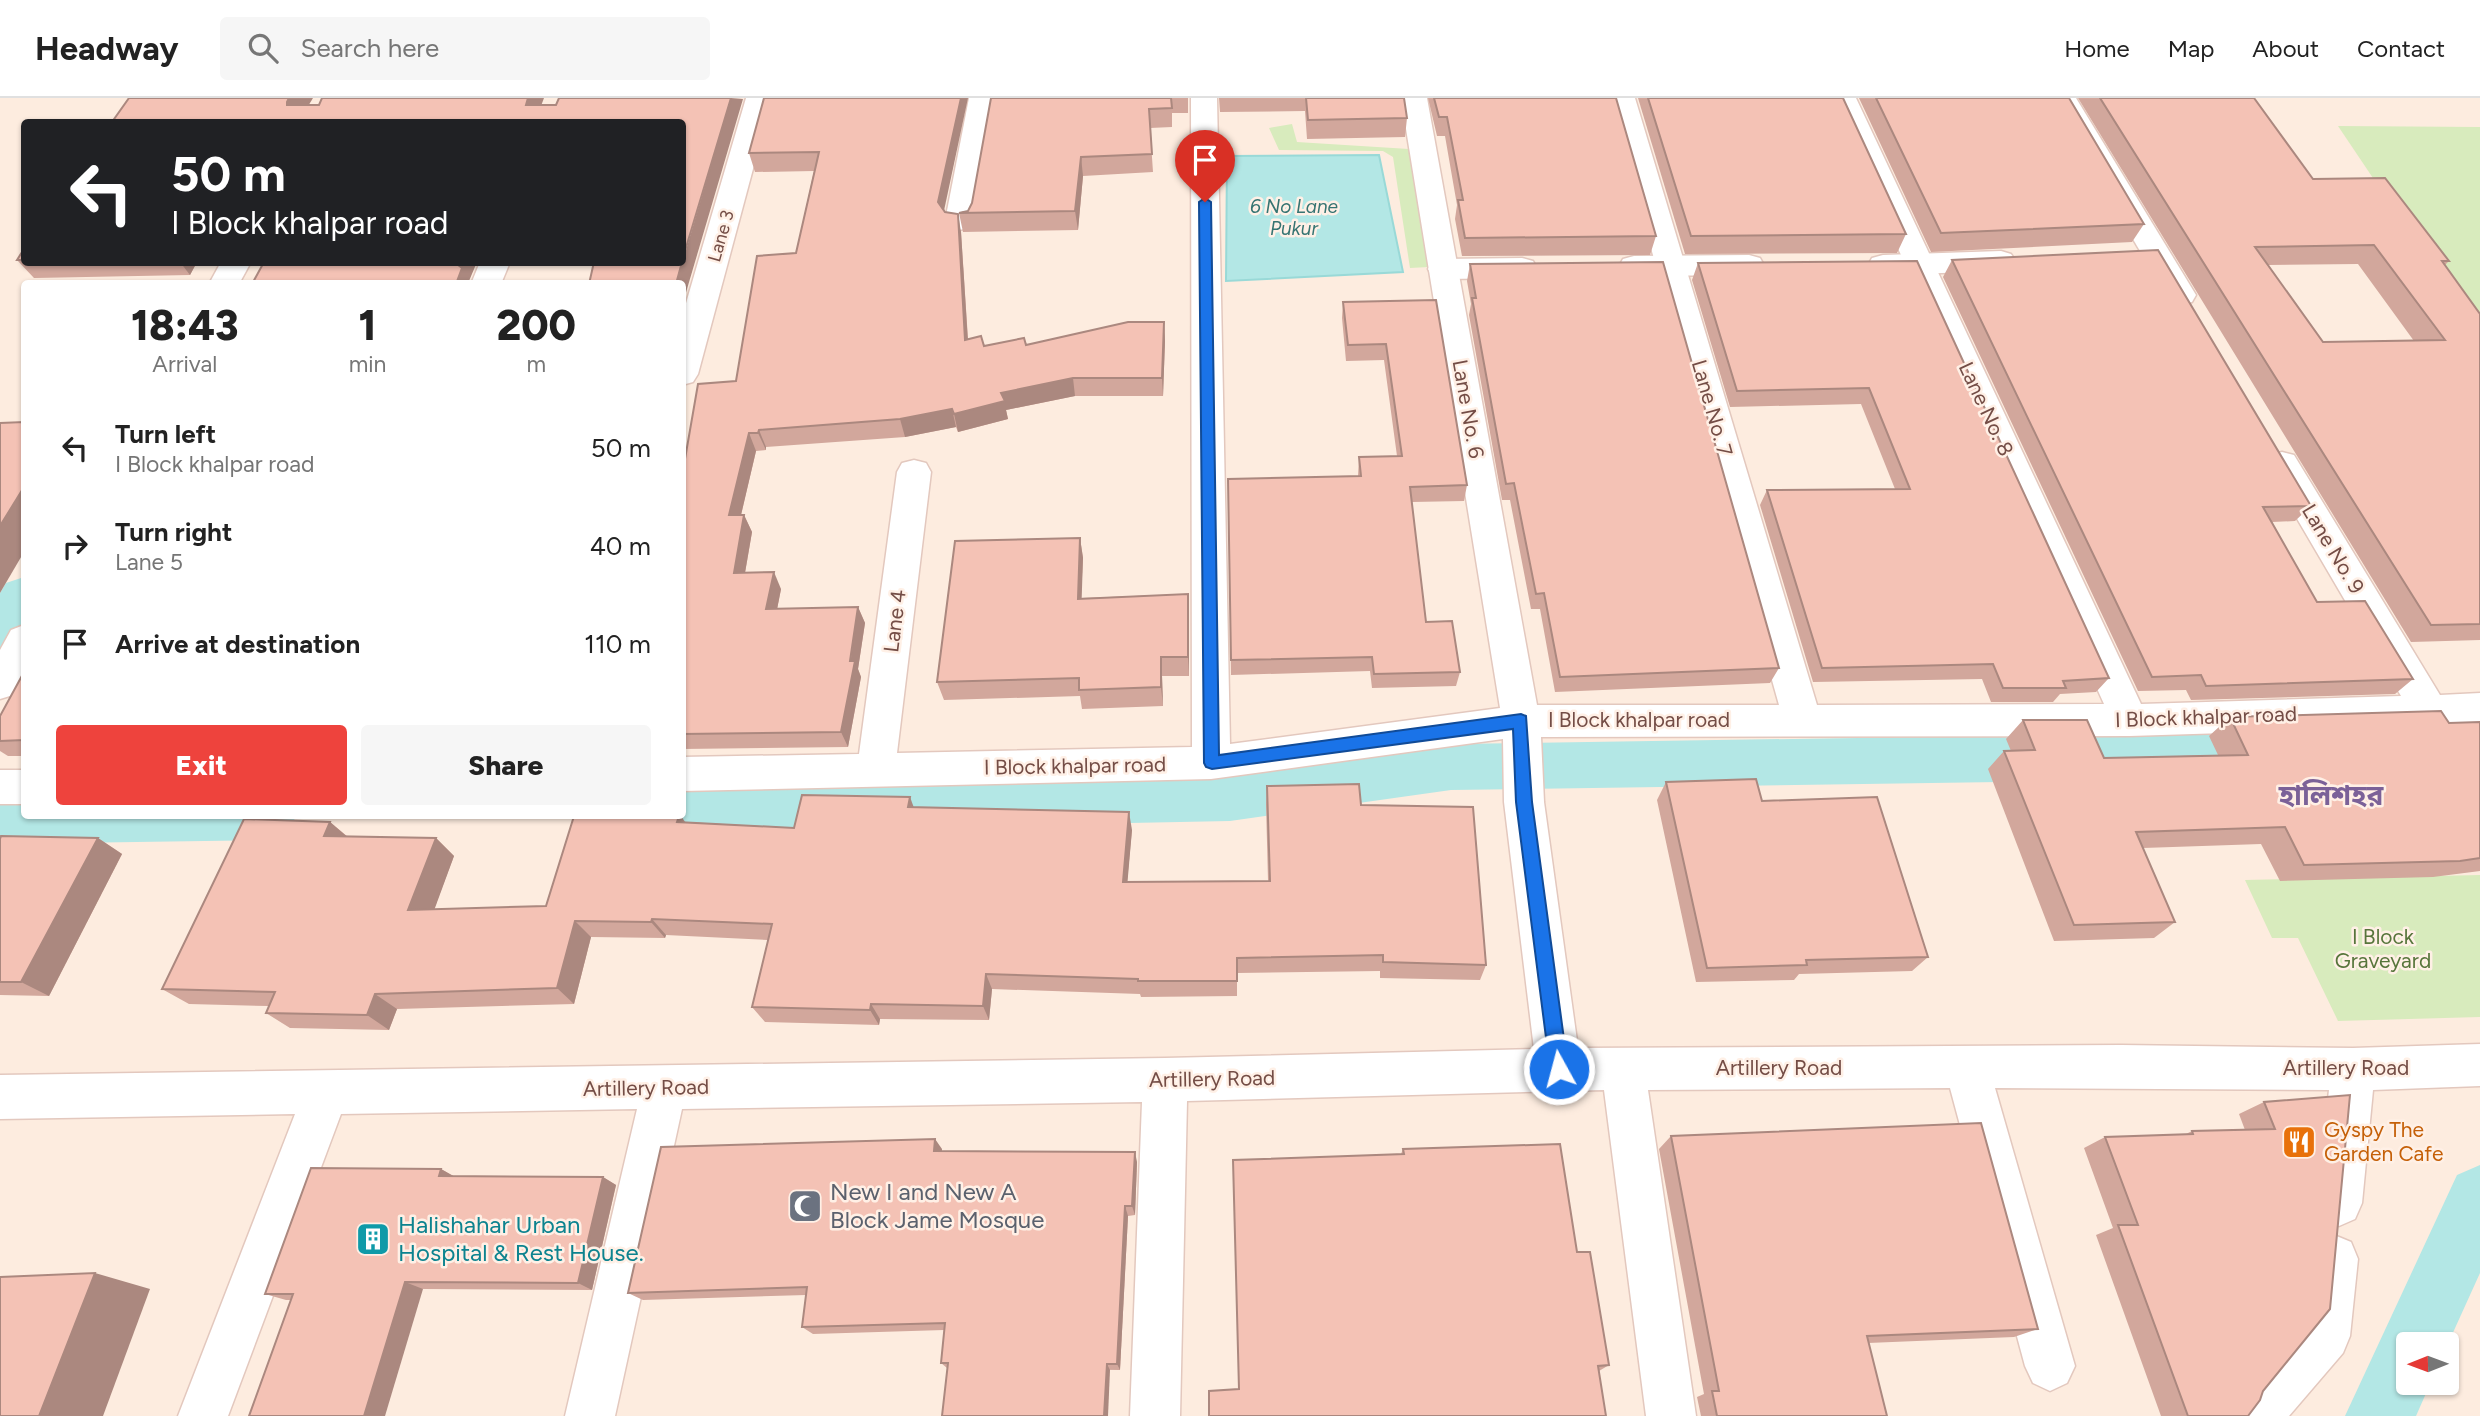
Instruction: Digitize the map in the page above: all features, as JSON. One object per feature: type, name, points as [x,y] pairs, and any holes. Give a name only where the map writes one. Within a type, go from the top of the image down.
[{"type":"street","name":"Lane 3","points":[[686,349],[692,311],[759,98]]},
{"type":"street","points":[[959,221],[982,98]]},
{"type":"street","points":[[1204,98],[1212,763]]},
{"type":"street","name":"Lane No. 6","points":[[1414,98],[1521,721],[1524,802],[1559,1069]]},
{"type":"street","name":"Lane No. 7","points":[[1622,98],[1802,719]]},
{"type":"street","name":"Lane No. 8","points":[[1843,98],[2130,720]]},
{"type":"street","points":[[2063,98],[2142,254],[2198,324]]},
{"type":"street","points":[[1850,265],[2031,260]]},
{"type":"street","points":[[1604,267],[1781,265]]},
{"type":"street","points":[[1443,269],[1550,267]]},
{"type":"street","name":"Lane No. 9","points":[[2268,441],[2430,711]]},
{"type":"street","name":"Lane 4","points":[[876,770],[914,472]]},
{"type":"street","points":[[0,684],[21,646]]},
{"type":"street","name":"I Block khalpar road","points":[[686,774],[1212,763],[1521,721],[2130,720],[2480,709]]},
{"type":"street","points":[[0,786],[21,787]]},
{"type":"street","name":"Artillery Road","points":[[0,1097],[1165,1080],[1559,1069],[2121,1066],[2353,1069],[2480,1065]]},
{"type":"street","points":[[1967,1068],[2050,1366]]},
{"type":"street","points":[[1623,1069],[1671,1416]]},
{"type":"street","points":[[2256,1416],[2326,1336],[2353,1069]]},
{"type":"street","points":[[1155,1416],[1165,1080]]},
{"type":"street","points":[[590,1416],[664,1088]]},
{"type":"street","points":[[203,1416],[326,1093]]},
{"type":"green space","points":[[1292,124],[1297,142],[1409,149],[1429,267],[1410,268],[1393,157],[1383,151],[1279,150],[1269,128]]},
{"type":"green space","points":[[2338,126],[2480,127],[2480,324],[2379,187]]},
{"type":"green space","name":"I Block Graveyard","points":[[2480,875],[2480,1017],[2338,1021],[2298,938],[2272,938],[2245,880]]},
{"type":"water","name":"6 No Lane Pukur","points":[[1379,155],[1403,272],[1226,281],[1227,156]]},
{"type":"building","points":[[129,98],[289,98],[287,105],[319,105],[322,98],[528,98],[526,105],[556,105],[559,98],[731,98],[686,248],[686,119],[114,119]]},
{"type":"building","points":[[764,98],[961,98],[938,202],[945,212],[958,214],[965,340],[981,336],[984,346],[1024,338],[1026,345],[1128,322],[1164,322],[1162,378],[1073,378],[1001,393],[1005,401],[954,414],[952,409],[900,419],[749,433],[729,515],[744,515],[734,573],[774,572],[766,609],[858,607],[850,661],[855,661],[841,732],[686,734],[686,453],[698,384],[736,381],[757,256],[796,253],[819,152],[749,153]]},
{"type":"building","points":[[991,98],[1171,98],[1172,108],[1149,109],[1152,154],[1081,157],[1075,211],[959,213],[968,211],[972,203]]},
{"type":"building","points":[[1306,98],[1404,98],[1407,118],[1308,120]]},
{"type":"building","points":[[1434,98],[1616,98],[1656,236],[1465,238],[1458,200],[1463,200],[1447,117],[1439,117]]},
{"type":"building","points":[[1648,98],[1843,98],[1906,234],[1691,236]]},
{"type":"building","points":[[1876,98],[2069,98],[2144,224],[1941,233]]},
{"type":"building","points":[[2100,98],[2254,98],[2313,179],[2385,178],[2449,261],[2442,261],[2480,314],[2480,624],[2431,625]],"holes":[[[2374,245],[2445,340],[2323,342],[2255,247]]]},
{"type":"building","points":[[2158,250],[2311,506],[2263,507],[2317,602],[2365,601],[2413,679],[2206,686],[2201,675],[2152,677],[1952,260]]},
{"type":"building","points":[[1917,261],[2109,678],[2063,681],[2066,688],[2003,688],[1993,664],[1822,668],[1767,490],[1910,489],[1869,388],[1737,391],[1698,263]]},
{"type":"building","points":[[1663,262],[1779,668],[1560,677],[1544,593],[1536,594],[1514,483],[1506,484],[1472,298],[1476,298],[1470,264]]},
{"type":"building","points":[[262,266],[462,268],[458,280],[254,280]]},
{"type":"building","points":[[593,266],[681,266],[677,280],[590,280]]},
{"type":"building","points":[[1436,300],[1467,485],[1410,487],[1426,622],[1452,621],[1460,672],[1374,674],[1372,657],[1231,660],[1228,479],[1361,476],[1359,457],[1402,456],[1386,344],[1348,345],[1343,302]]},
{"type":"building","points":[[21,422],[21,492],[0,526],[0,423]]},
{"type":"building","points":[[1080,538],[1078,599],[1188,594],[1188,657],[1161,657],[1161,687],[1079,690],[1079,678],[937,682],[955,541]]},
{"type":"building","points":[[21,678],[21,740],[0,741],[0,716]]},
{"type":"building","points":[[2441,711],[2449,723],[2480,722],[2480,858],[2460,861],[2304,865],[2285,827],[2136,832],[2175,922],[2074,925],[2004,751],[2035,750],[2023,720],[2087,720],[2104,758],[2248,755],[2230,717]]},
{"type":"building","points":[[1756,779],[1762,801],[1877,797],[1928,957],[1806,960],[1807,965],[1707,968],[1666,782]]},
{"type":"building","points":[[1359,784],[1361,805],[1473,807],[1486,965],[1383,962],[1383,955],[1237,958],[1237,981],[1138,981],[986,974],[983,1006],[871,1004],[870,1010],[752,1007],[772,924],[652,919],[651,922],[575,921],[557,988],[375,994],[367,1015],[266,1013],[275,992],[162,989],[244,819],[330,822],[324,836],[436,838],[408,910],[546,906],[573,819],[678,819],[677,822],[794,828],[802,795],[910,797],[908,807],[1129,812],[1123,882],[1270,881],[1267,786]]},
{"type":"building","points":[[1,836],[98,838],[21,982],[0,982]]},
{"type":"building","points":[[2350,1095],[2330,1309],[2263,1391],[2248,1416],[2188,1416],[2118,1225],[2138,1225],[2105,1137],[2275,1129],[2264,1102]]},
{"type":"building","points":[[1981,1123],[2038,1329],[1867,1336],[1887,1416],[1717,1416],[1712,1391],[1719,1391],[1671,1136]]},
{"type":"building","points":[[935,1139],[934,1151],[1135,1152],[1132,1206],[1125,1206],[1117,1364],[1107,1364],[1104,1416],[942,1416],[948,1363],[941,1363],[945,1323],[802,1327],[807,1287],[628,1293],[661,1147]]},
{"type":"building","points":[[1560,1144],[1577,1252],[1590,1252],[1609,1365],[1598,1366],[1606,1416],[1209,1416],[1209,1391],[1239,1389],[1233,1160],[1404,1154],[1403,1149]]},
{"type":"building","points":[[311,1168],[441,1169],[439,1176],[603,1177],[578,1283],[405,1282],[364,1416],[249,1416],[293,1294],[265,1294]]},
{"type":"building","points":[[95,1273],[39,1416],[0,1416],[0,1277]]},
{"type":"waterway","points":[[0,638],[21,602]]},
{"type":"waterway","points":[[686,808],[1230,797],[1451,767],[2204,756],[2229,730],[2280,728]]},
{"type":"waterway","points":[[0,820],[67,819]]},
{"type":"waterway","points":[[2419,1332],[2480,1198]]},
{"type":"waterway","points":[[2380,1416],[2396,1381]]},
{"type":"place","name":"Gyspy The Garden Cafe","points":[[2299,1142]]},
{"type":"place","name":"New I and New A Block Jame Mosque","points":[[805,1206]]},
{"type":"place","name":"Halishahar Urban Hospital & Rest House.","points":[[373,1239]]},
{"type":"district","name":"হালিশহর","points":[[2331,795]]},
{"type":"route","points":[[1205,202],[1212,763],[1521,721],[1524,802],[1559,1069]]}]
